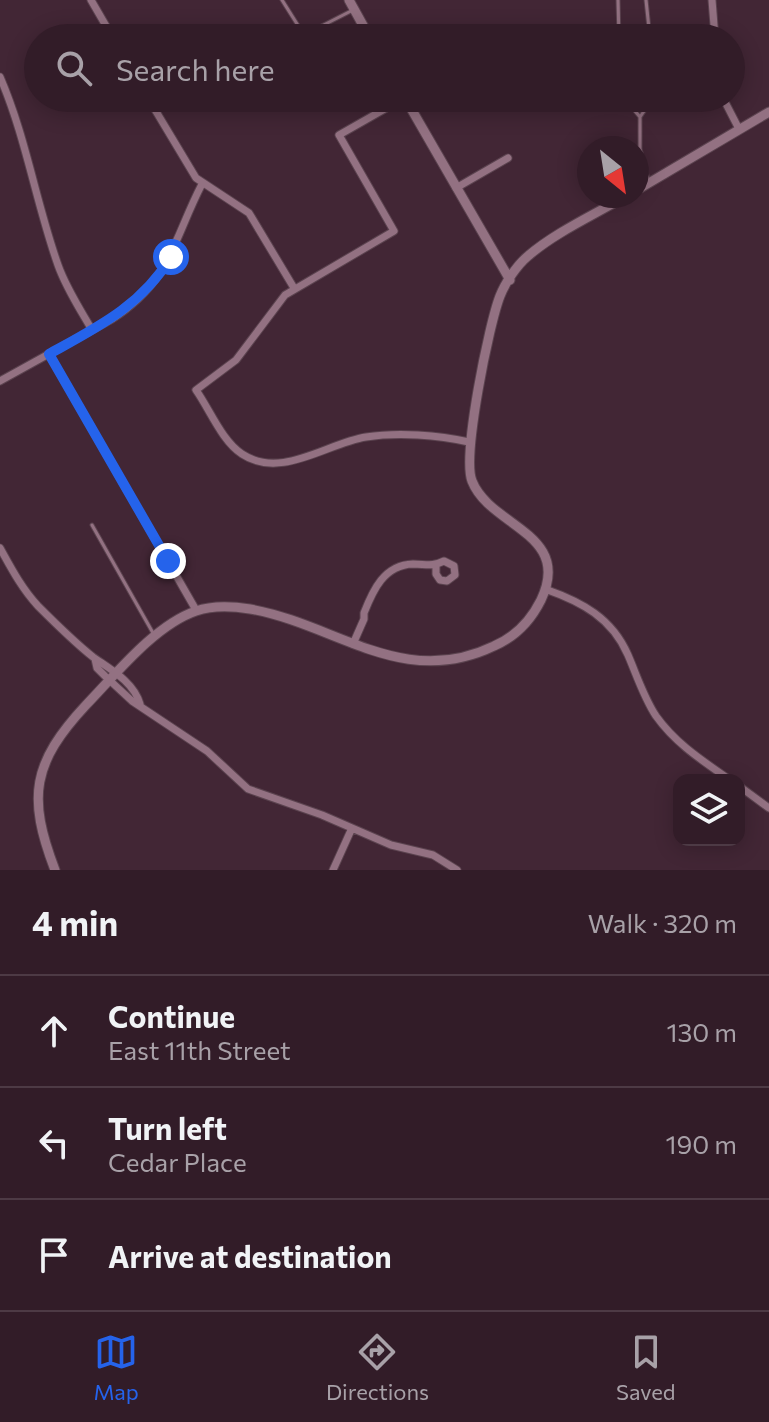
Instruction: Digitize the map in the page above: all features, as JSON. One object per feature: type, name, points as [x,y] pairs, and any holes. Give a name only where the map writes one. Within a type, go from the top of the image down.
[{"type":"street","points":[[91,0],[105,24]]},
{"type":"street","points":[[349,0],[362,24]]},
{"type":"street","points":[[712,0],[714,24]]},
{"type":"street","points":[[0,77],[12,107],[57,264],[92,330]]},
{"type":"street","points":[[156,112],[189,170],[202,184],[249,213],[294,288]]},
{"type":"street","points":[[380,112],[339,135],[394,231],[294,288],[277,302],[236,360],[196,390],[237,450],[250,458],[273,462],[300,458],[366,437],[395,435],[469,442]]},
{"type":"street","points":[[413,112],[510,280]]},
{"type":"street","points":[[730,112],[739,129]]},
{"type":"street","points":[[649,182],[769,112]]},
{"type":"street","points":[[456,188],[508,158]]},
{"type":"street","points":[[0,381],[128,307],[161,273],[171,257],[202,184]]},
{"type":"street","points":[[55,870],[38,813],[42,771],[64,729],[113,677],[179,618],[196,610],[227,607],[257,611],[278,615],[387,656],[408,660],[441,660],[478,653],[495,646],[515,633],[531,617],[545,589],[546,562],[537,542],[488,504],[476,490],[469,472],[469,442],[500,295],[526,257],[606,208]]},
{"type":"street","points":[[49,354],[196,610]]},
{"type":"street","points":[[0,548],[38,605],[95,659],[104,662],[113,677],[138,696],[140,704],[152,715],[207,751],[248,789],[391,845],[433,855],[457,870]]},
{"type":"street","points":[[353,644],[376,586],[389,572],[414,564],[436,566]]},
{"type":"street","points":[[545,589],[586,606],[605,621],[620,640],[658,718],[680,744],[722,774]]},
{"type":"street","points":[[745,790],[769,808]]},
{"type":"street","points":[[333,870],[352,828]]},
{"type":"lane","points":[[282,0],[297,24]]},
{"type":"lane","points":[[618,0],[619,24]]},
{"type":"lane","points":[[646,0],[649,24]]},
{"type":"lane","points":[[326,24],[354,10]]},
{"type":"lane","points":[[636,112],[640,117]]},
{"type":"lane","points":[[640,136],[640,117],[643,112]]},
{"type":"lane","points":[[92,525],[155,637]]},
{"type":"route","points":[[168,561],[49,354],[121,313],[153,282],[171,257]]}]
